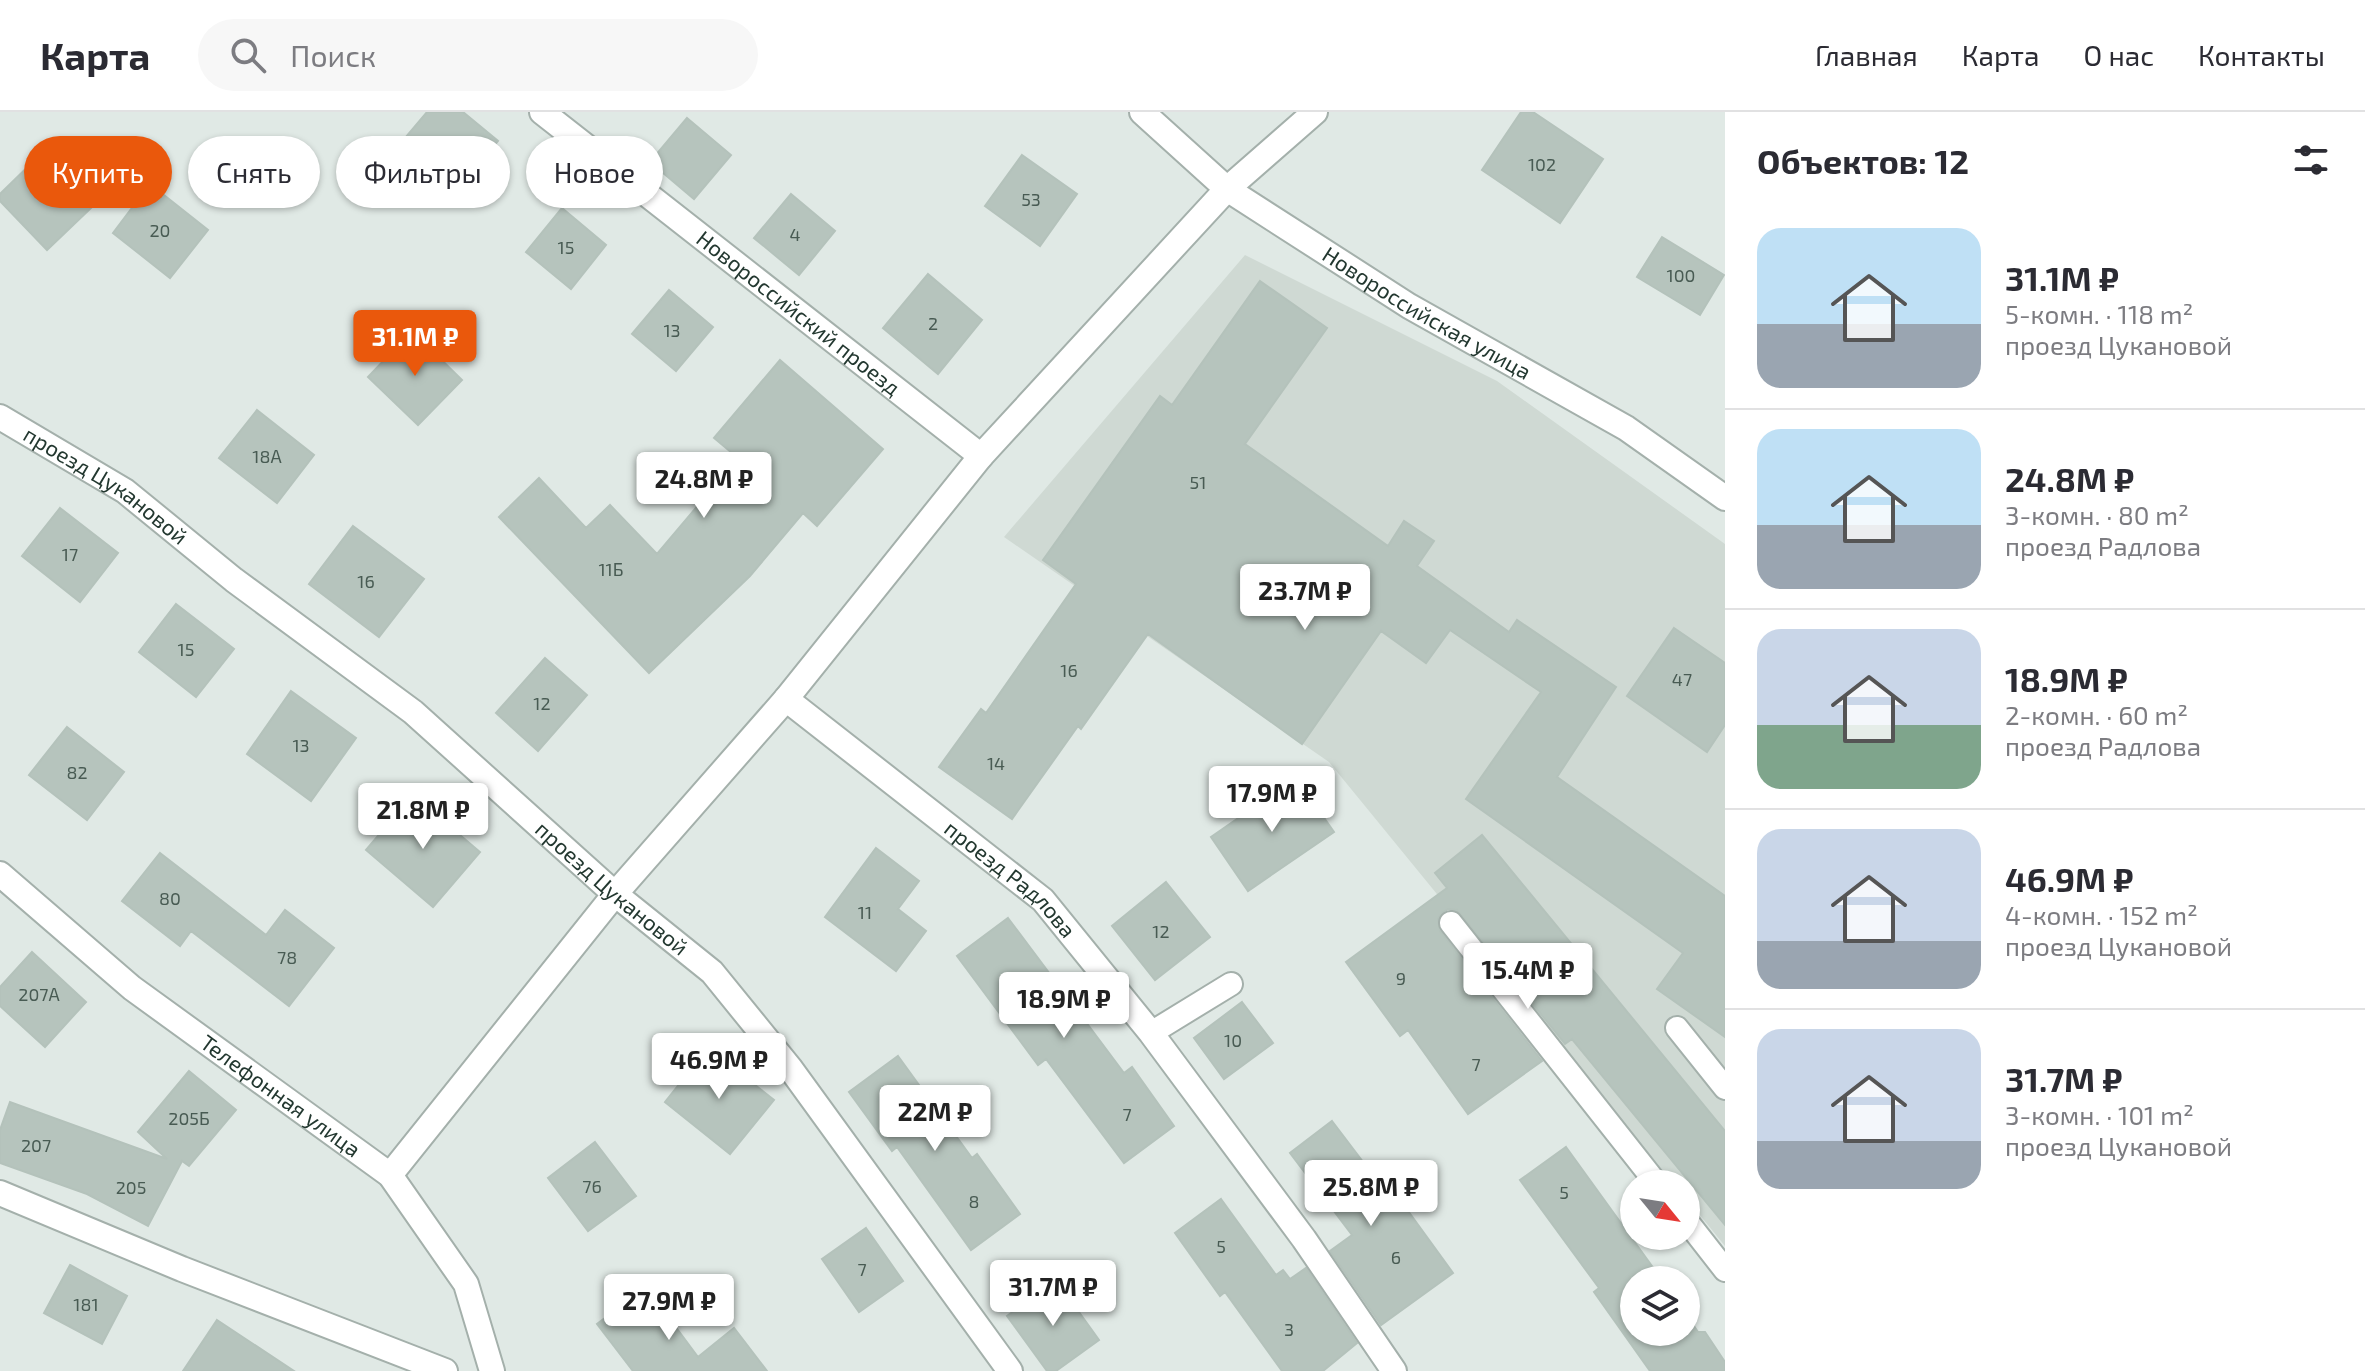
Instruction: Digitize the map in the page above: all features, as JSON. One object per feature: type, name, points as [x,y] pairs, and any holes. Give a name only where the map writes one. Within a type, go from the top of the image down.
[{"type":"street","name":"Новороссийский проезд","points":[[542,112],[981,456]]},
{"type":"street","name":"Новороссийская улица","points":[[1142,112],[1227,189],[1409,306],[1626,428],[1725,498]]},
{"type":"street","points":[[390,1175],[615,894],[786,699],[981,456],[1227,189],[1315,112]]},
{"type":"street","name":"проезд Цукановой","points":[[0,417],[125,491],[234,580],[413,712],[615,894],[712,972],[790,1068],[1010,1371]]},
{"type":"street","name":"проезд Радлова","points":[[786,699],[1043,900],[1151,1033],[1304,1239],[1394,1371]]},
{"type":"street","name":"Телефонная улица","points":[[0,874],[132,988],[390,1175],[466,1284],[492,1371]]},
{"type":"street","points":[[0,1193],[182,1269],[445,1371]]},
{"type":"lane","points":[[1451,923],[1646,1170]]},
{"type":"lane","points":[[1151,1033],[1231,984]]},
{"type":"lane","points":[[1677,1028],[1725,1088]]},
{"type":"lane","points":[[1700,1238],[1725,1270]]},
{"type":"shaded area","points":[[1245,255],[1497,381],[1725,544],[1725,1246],[1700,1215],[1700,1170],[1663,1170],[1329,762],[1004,537]]},
{"type":"building","points":[[427,112],[463,112],[492,136],[407,136]]},
{"type":"building","points":[[1521,112],[1533,112],[1603,159],[1560,223],[1482,170]]},
{"type":"building","points":[[687,118],[731,155],[694,199],[663,173],[663,147]]},
{"type":"building","points":[[1022,155],[1077,194],[1040,246],[985,206]]},
{"type":"building","points":[[24,171],[24,208],[91,208],[47,250],[0,201],[0,194]]},
{"type":"building","points":[[791,194],[835,231],[799,275],[754,238]]},
{"type":"building","points":[[172,201],[208,230],[170,278],[113,233],[132,208],[172,208]]},
{"type":"building","points":[[562,208],[606,245],[571,289],[526,252]]},
{"type":"building","points":[[1662,237],[1724,275],[1700,315],[1637,277]]},
{"type":"building","points":[[928,274],[982,320],[938,374],[883,328]]},
{"type":"building","points":[[1260,281],[1327,328],[1245,444],[1388,546],[1404,521],[1434,541],[1417,566],[1509,632],[1517,620],[1616,687],[1557,777],[1725,896],[1725,1037],[1657,989],[1683,953],[1466,799],[1541,692],[1450,630],[1426,663],[1381,631],[1302,744],[1148,634],[1012,819],[939,767],[981,709],[986,713],[1076,584],[1043,560],[1160,396],[1172,405]]},
{"type":"building","points":[[669,290],[713,327],[676,371],[632,334]]},
{"type":"building","points":[[412,331],[462,380],[418,425],[368,377]]},
{"type":"building","points":[[780,360],[883,449],[817,526],[803,513],[750,576],[649,673],[499,517],[539,478],[586,528],[610,505],[657,554],[738,458],[714,438]]},
{"type":"building","points":[[257,410],[314,455],[277,503],[219,458]]},
{"type":"building","points":[[60,508],[118,553],[80,602],[22,556]]},
{"type":"building","points":[[353,526],[424,579],[379,637],[309,584]]},
{"type":"building","points":[[176,604],[234,649],[196,697],[139,652]]},
{"type":"building","points":[[1674,628],[1725,663],[1725,725],[1707,752],[1627,696]]},
{"type":"building","points":[[545,658],[587,695],[538,751],[496,713]]},
{"type":"building","points":[[291,691],[356,738],[311,801],[247,754]]},
{"type":"building","points":[[67,727],[124,772],[87,820],[29,775]]},
{"type":"building","points":[[1296,778],[1334,832],[1248,891],[1211,837]]},
{"type":"building","points":[[413,795],[480,852],[433,907],[366,850]]},
{"type":"building","points":[[1482,835],[1725,1131],[1725,1225],[1700,1195],[1700,1170],[1680,1170],[1572,1039],[1565,1044],[1457,910],[1448,909],[1442,913],[1438,919],[1440,931],[1542,1061],[1468,1114],[1408,1030],[1400,1036],[1346,962],[1447,888],[1435,873]]},
{"type":"building","points":[[876,848],[919,881],[898,909],[926,931],[896,971],[825,917]]},
{"type":"building","points":[[160,853],[266,935],[285,910],[334,948],[289,1006],[191,931],[180,946],[122,901]]},
{"type":"building","points":[[1166,882],[1210,937],[1155,980],[1112,926]]},
{"type":"building","points":[[1008,918],[1124,1073],[1132,1067],[1174,1126],[1124,1163],[1046,1059],[1038,1065],[957,956]]},
{"type":"building","points":[[32,952],[86,1002],[45,1047],[0,1006],[0,987]]},
{"type":"building","points":[[1242,1002],[1273,1043],[1224,1079],[1194,1038]]},
{"type":"building","points":[[708,1048],[774,1100],[730,1154],[665,1102]]},
{"type":"building","points":[[898,1056],[972,1158],[977,1154],[1020,1214],[971,1250],[897,1147],[892,1151],[849,1092]]},
{"type":"building","points":[[189,1071],[236,1110],[189,1166],[182,1161],[148,1226],[87,1194],[0,1163],[0,1130],[10,1102],[167,1159],[138,1132]]},
{"type":"building","points":[[1332,1121],[1395,1204],[1400,1200],[1453,1273],[1381,1325],[1330,1251],[1352,1235],[1290,1153]]},
{"type":"building","points":[[595,1142],[636,1196],[588,1231],[548,1178]]},
{"type":"building","points":[[1566,1147],[1620,1222],[1620,1250],[1640,1250],[1652,1266],[1620,1266],[1620,1329],[1594,1292],[1599,1288],[1520,1180]]},
{"type":"building","points":[[1221,1199],[1276,1275],[1283,1270],[1290,1279],[1306,1268],[1357,1343],[1323,1371],[1282,1371],[1225,1292],[1220,1296],[1175,1233]]},
{"type":"building","points":[[866,1228],[903,1281],[859,1312],[822,1259]]},
{"type":"building","points":[[70,1265],[127,1296],[102,1344],[44,1313]]},
{"type":"building","points":[[1056,1280],[1099,1340],[1056,1371],[1047,1371],[1007,1316]]},
{"type":"building","points":[[646,1287],[698,1357],[734,1328],[767,1371],[633,1371],[597,1324]]},
{"type":"building","points":[[217,1320],[294,1371],[183,1371]]},
{"type":"building","points":[[1700,1332],[1705,1332],[1725,1362],[1725,1371],[1650,1371],[1632,1346],[1700,1346]]}]
